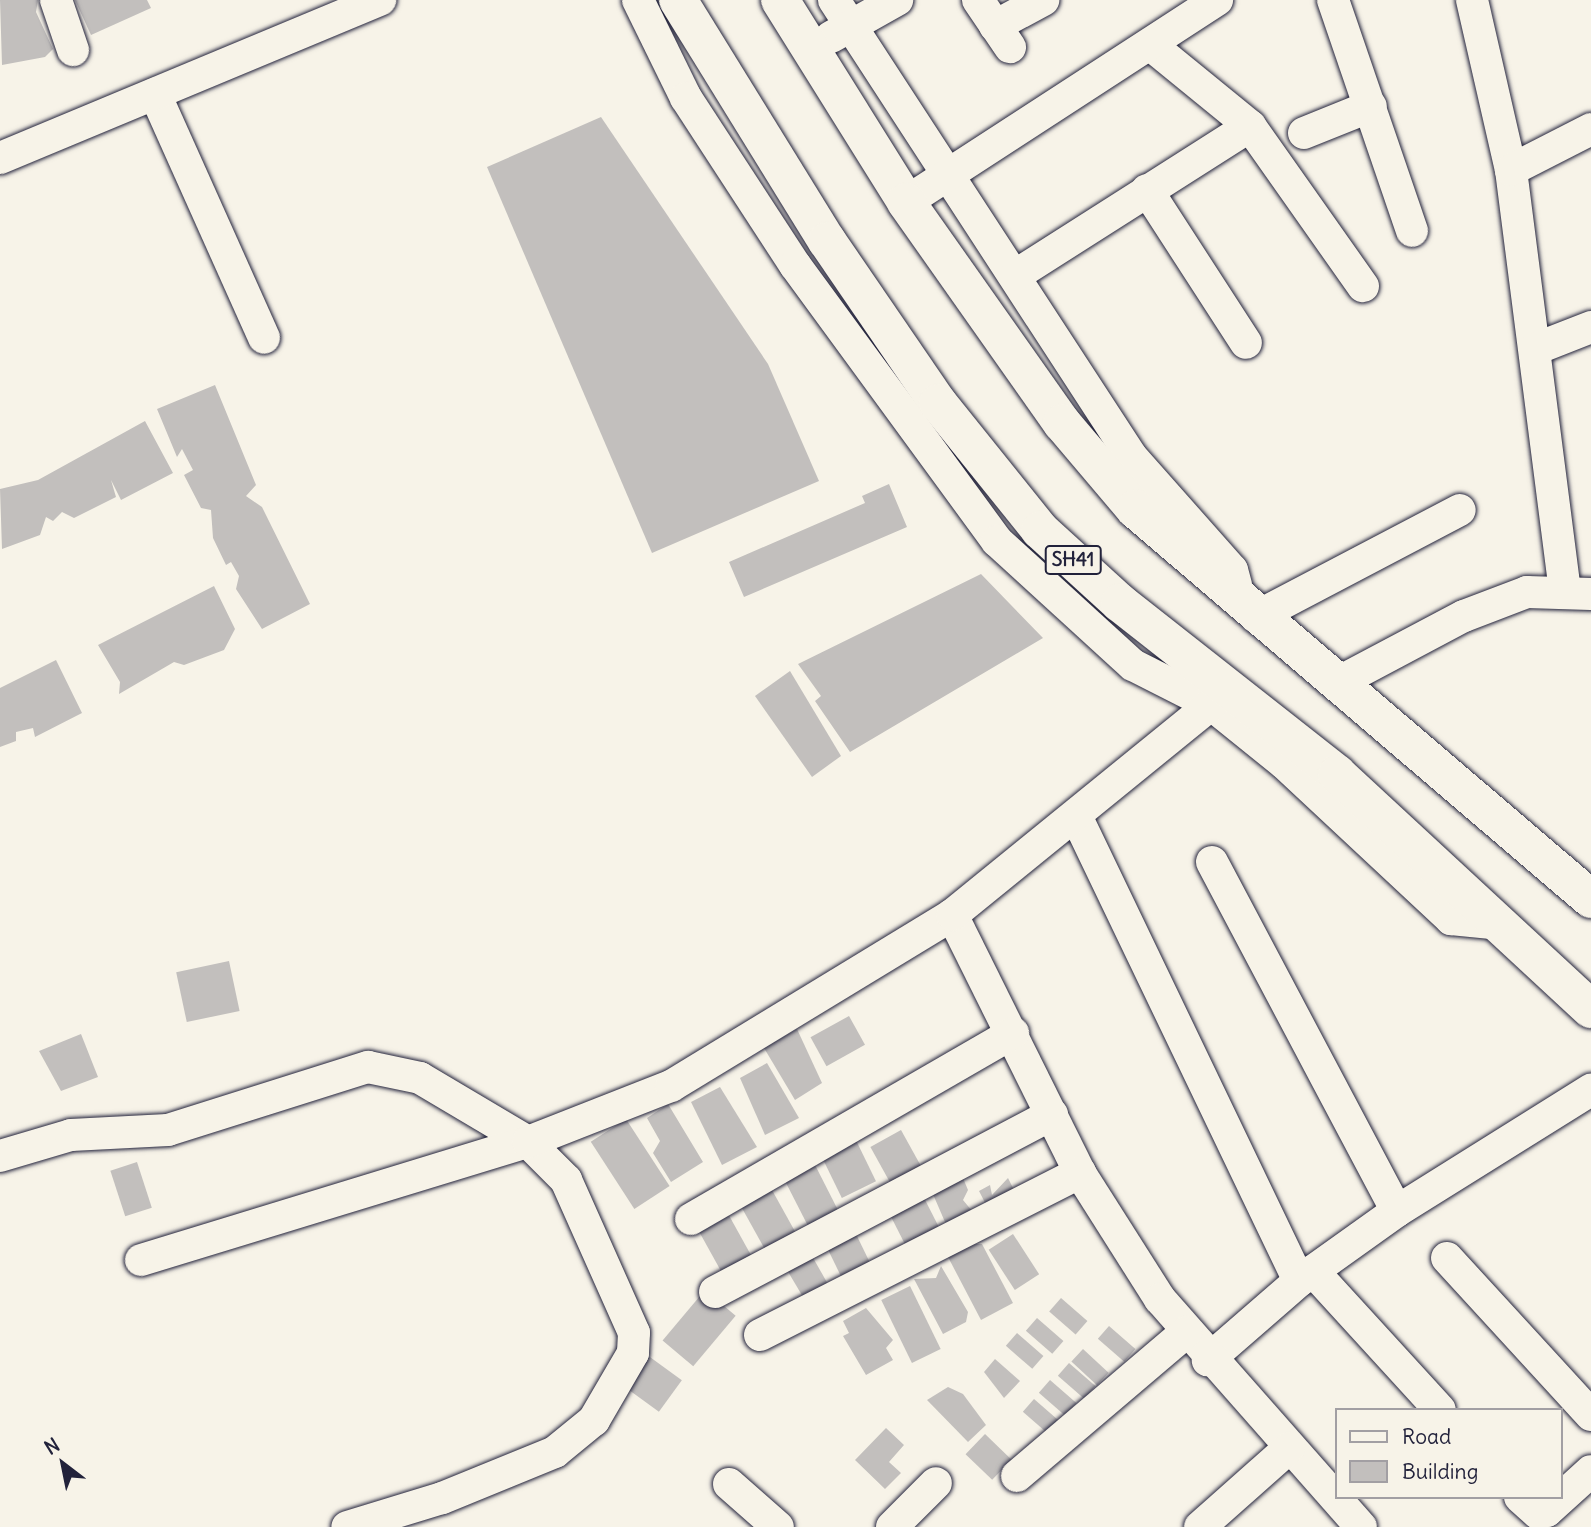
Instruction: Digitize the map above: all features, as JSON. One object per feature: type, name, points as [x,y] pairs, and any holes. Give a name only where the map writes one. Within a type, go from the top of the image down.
[{"type":"main road","name":"SH41","points":[[678,0],[827,241],[988,465],[1040,530],[1222,695],[1263,710],[1502,924],[1591,1009]]},
{"type":"main road","points":[[780,0],[906,202],[1062,423],[1135,509],[1249,611],[1341,681],[1591,899]]},
{"type":"street","points":[[56,0],[73,50]]},
{"type":"street","points":[[638,0],[687,98],[795,265],[997,541],[1133,665],[1222,695],[1284,763],[1451,919],[1502,924]]},
{"type":"street","points":[[810,48],[841,14],[897,0]]},
{"type":"street","points":[[978,0],[1002,37],[1042,0]]},
{"type":"street","points":[[906,202],[946,174],[1152,46],[1179,11],[1217,0]]},
{"type":"street","points":[[1333,0],[1412,231]]},
{"type":"street","points":[[1341,681],[1464,616],[1527,592],[1578,593],[1535,349],[1511,170],[1472,0]]},
{"type":"street","points":[[0,158],[377,1]]},
{"type":"street","points":[[841,14],[1016,275],[1131,456],[1232,570],[1249,611],[1460,510]]},
{"type":"street","points":[[1152,46],[1250,126],[1363,286]]},
{"type":"street","points":[[155,94],[264,338]]},
{"type":"street","points":[[1304,133],[1371,106]]},
{"type":"street","points":[[1016,275],[1250,126]]},
{"type":"street","points":[[1511,170],[1591,129]]},
{"type":"street","points":[[1147,190],[1246,343]]},
{"type":"street","points":[[1535,349],[1591,327]]},
{"type":"street","points":[[957,487],[988,465]]},
{"type":"street","points":[[141,1260],[528,1142],[671,1086],[951,915],[1077,818],[1222,695]]},
{"type":"street","points":[[1263,710],[1284,763]]},
{"type":"street","points":[[1077,818],[1306,1276],[1438,1408]]},
{"type":"street","points":[[1212,862],[1397,1211]]},
{"type":"street","points":[[951,915],[1013,1033],[1080,1173],[1186,1332],[1208,1360],[1361,1527]]},
{"type":"street","points":[[691,1219],[1013,1033]]},
{"type":"street","points":[[0,1156],[71,1135],[168,1130],[368,1067],[420,1078],[528,1142],[566,1180],[634,1333],[633,1353],[594,1420],[555,1452],[442,1498],[346,1527]]},
{"type":"street","points":[[1208,1360],[1306,1276],[1397,1211],[1591,1090]]},
{"type":"street","points":[[715,1292],[1052,1114]]},
{"type":"street","points":[[760,1335],[1080,1173]]},
{"type":"street","points":[[1447,1258],[1591,1415]]},
{"type":"street","points":[[1017,1476],[1186,1332]]},
{"type":"street","points":[[1200,1527],[1289,1448]]},
{"type":"street","points":[[1563,1496],[1591,1471]]},
{"type":"street","points":[[892,1527],[936,1483]]},
{"type":"street","points":[[729,1484],[778,1527]]},
{"type":"street","points":[[1522,1499],[1538,1513],[1547,1511],[1560,1499]]},
{"type":"building","points":[[0,0],[38,0],[36,12],[53,49],[45,57],[2,65]]},
{"type":"building","points":[[75,0],[147,0],[151,8],[91,35]]},
{"type":"building","points":[[601,117],[768,364],[819,481],[652,553],[487,167]]},
{"type":"building","points":[[215,385],[256,485],[246,496],[262,507],[310,604],[262,629],[236,589],[239,576],[231,562],[226,565],[213,538],[211,510],[201,508],[184,475],[193,470],[182,449],[177,457],[157,409]]},
{"type":"building","points":[[145,421],[173,473],[121,500],[111,480],[116,497],[74,518],[62,512],[53,521],[46,517],[40,535],[2,549],[0,489],[38,480]]},
{"type":"building","points":[[889,484],[907,527],[744,597],[729,562],[865,503],[862,496]]},
{"type":"building","points":[[981,574],[1043,638],[850,752],[815,701],[821,696],[798,664]]},
{"type":"building","points":[[214,586],[235,629],[224,650],[184,665],[174,662],[119,694],[120,682],[98,645]]},
{"type":"building","points":[[56,660],[82,713],[35,737],[33,728],[16,732],[16,741],[0,747],[0,688]]},
{"type":"building","points":[[790,671],[841,756],[812,777],[755,696]]},
{"type":"building","points":[[229,961],[240,1011],[187,1022],[176,972]]},
{"type":"building","points":[[849,1016],[865,1045],[827,1066],[811,1037]]},
{"type":"building","points":[[797,1029],[822,1083],[795,1100],[764,1048]]},
{"type":"building","points":[[81,1034],[98,1077],[61,1091],[39,1051]]},
{"type":"building","points":[[767,1063],[799,1118],[765,1135],[740,1078]]},
{"type":"building","points":[[720,1087],[757,1147],[722,1165],[691,1102]]},
{"type":"building","points":[[668,1104],[703,1162],[671,1182],[653,1153],[660,1141],[647,1118]]},
{"type":"building","points":[[626,1119],[670,1186],[634,1209],[591,1142]]},
{"type":"building","points":[[851,1130],[876,1181],[842,1198],[817,1147]]},
{"type":"building","points":[[901,1130],[924,1172],[894,1189],[870,1147]]},
{"type":"building","points":[[812,1159],[842,1217],[811,1232],[782,1174]]},
{"type":"building","points":[[137,1162],[152,1208],[125,1216],[110,1171]]},
{"type":"building","points":[[960,1171],[968,1190],[963,1200],[982,1223],[945,1222],[929,1185]]},
{"type":"building","points":[[1008,1178],[1017,1196],[999,1230],[979,1191],[990,1185],[992,1195]]},
{"type":"building","points":[[767,1181],[799,1238],[768,1255],[736,1198]]},
{"type":"building","points":[[920,1190],[945,1239],[911,1256],[886,1207]]},
{"type":"building","points":[[726,1210],[754,1261],[724,1277],[696,1226]]},
{"type":"building","points":[[855,1232],[880,1284],[852,1298],[826,1246]]},
{"type":"building","points":[[1013,1234],[1039,1274],[1015,1290],[989,1250]]},
{"type":"building","points":[[974,1244],[982,1244],[1013,1303],[981,1320],[948,1257]]},
{"type":"building","points":[[812,1256],[837,1300],[803,1297],[787,1270]]},
{"type":"building","points":[[941,1266],[968,1312],[966,1322],[943,1334],[914,1279],[936,1278]]},
{"type":"building","points":[[910,1286],[941,1349],[912,1363],[881,1300]]},
{"type":"building","points":[[705,1290],[736,1316],[693,1366],[663,1341]]},
{"type":"building","points":[[1061,1298],[1087,1321],[1076,1335],[1049,1312]]},
{"type":"building","points":[[866,1308],[893,1340],[886,1348],[893,1360],[866,1375],[843,1336],[849,1333],[843,1321]]},
{"type":"building","points":[[1037,1318],[1063,1341],[1052,1354],[1026,1331]]},
{"type":"building","points":[[1109,1326],[1135,1349],[1124,1362],[1098,1339]]},
{"type":"building","points":[[1017,1333],[1043,1356],[1032,1369],[1006,1346]]},
{"type":"building","points":[[1083,1349],[1109,1373],[1097,1385],[1071,1361]]},
{"type":"building","points":[[643,1352],[682,1380],[659,1412],[620,1384]]},
{"type":"building","points":[[995,1359],[1020,1381],[1004,1398],[984,1372]]},
{"type":"building","points":[[1069,1363],[1095,1386],[1084,1399],[1058,1376]]},
{"type":"building","points":[[1050,1380],[1076,1403],[1065,1416],[1039,1393]]},
{"type":"building","points":[[948,1387],[963,1394],[986,1425],[968,1442],[927,1400]]},
{"type":"building","points":[[1034,1399],[1060,1422],[1049,1435],[1023,1412]]},
{"type":"building","points":[[886,1428],[904,1445],[889,1462],[901,1473],[885,1489],[855,1460]]},
{"type":"building","points":[[985,1434],[1012,1460],[992,1480],[966,1454]]}]
